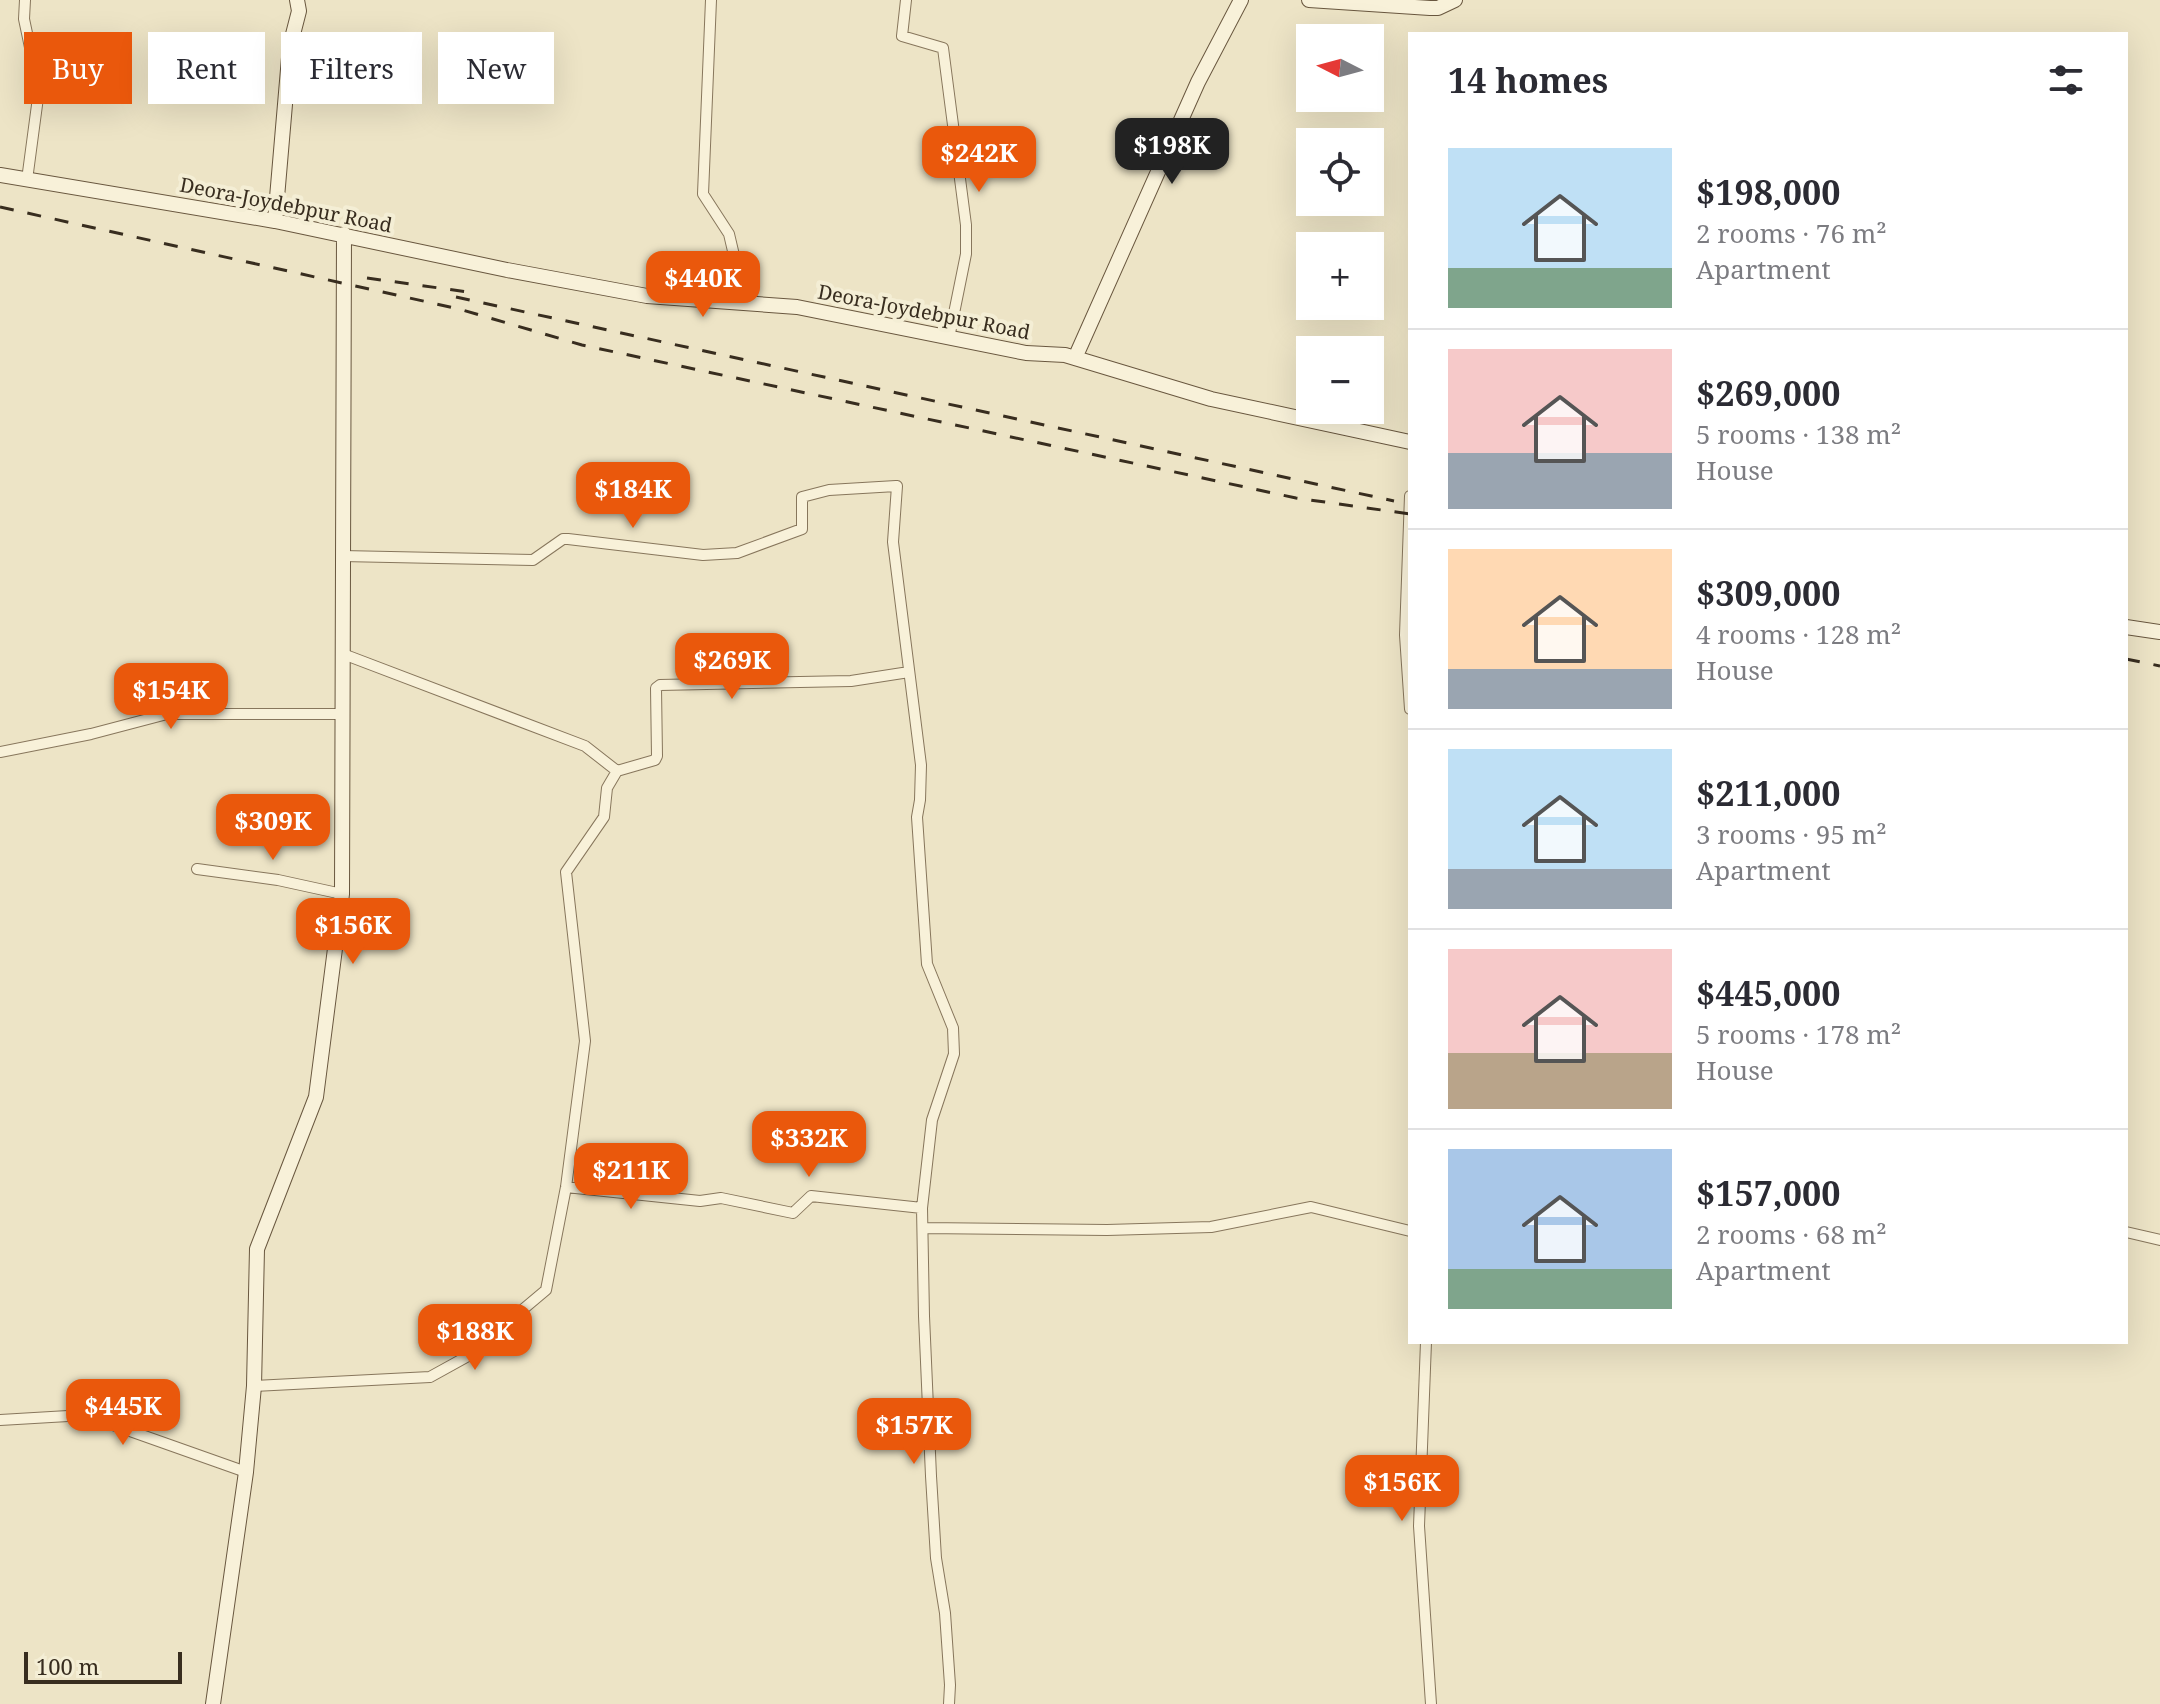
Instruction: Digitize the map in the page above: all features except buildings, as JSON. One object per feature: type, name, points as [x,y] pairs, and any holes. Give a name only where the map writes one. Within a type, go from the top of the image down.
[{"type":"street","points":[[25,0],[24,19],[39,90],[27,180]]},
{"type":"street","points":[[275,221],[290,46],[299,11],[297,0]]},
{"type":"street","points":[[711,0],[703,194],[729,234],[745,302]]},
{"type":"street","points":[[906,0],[902,36],[943,48],[964,210],[966,254],[949,338]]},
{"type":"street","points":[[1075,358],[1198,82],[1241,0]]},
{"type":"street","points":[[1309,0],[1438,8],[1455,0]]},
{"type":"street","name":"Deora-Joydebpur Road","points":[[0,175],[275,221],[647,296],[797,307],[1026,353],[1075,358],[1211,399],[1408,442]]},
{"type":"street","points":[[213,1704],[246,1472],[254,1386],[257,1249],[316,1097],[342,894],[344,234]]},
{"type":"street","points":[[342,556],[533,560],[563,539],[703,555],[730,554],[802,529],[802,497],[829,490],[896,486],[893,542],[921,765],[917,817],[927,964],[953,1028],[954,1054],[932,1120],[922,1208],[931,1476],[936,1558],[945,1613],[949,1704]]},
{"type":"street","points":[[1408,552],[1405,635],[1408,679]]},
{"type":"street","points":[[2128,627],[2160,632]]},
{"type":"street","points":[[343,654],[585,746],[617,771]]},
{"type":"street","points":[[254,1386],[427,1378],[508,1334],[521,1311],[546,1290],[566,1187],[585,1041],[566,872],[604,817],[607,788],[617,771],[655,760],[654,692],[660,685],[851,681],[909,672]]},
{"type":"street","points":[[0,752],[91,734],[167,714],[343,714]]},
{"type":"street","points":[[197,869],[278,880],[342,894]]},
{"type":"street","points":[[566,1187],[700,1201],[721,1198],[793,1213],[811,1196],[922,1208]]},
{"type":"street","points":[[923,1228],[1107,1230],[1211,1227],[1311,1207],[1408,1231]]},
{"type":"street","points":[[2128,1232],[2160,1240]]},
{"type":"street","points":[[1426,1344],[1419,1526],[1431,1704]]},
{"type":"street","points":[[0,1420],[79,1414],[246,1472]]},
{"type":"railway","points":[[0,207],[459,309],[582,345],[1296,498],[1408,514]]},
{"type":"railway","points":[[367,278],[468,292]]},
{"type":"railway","points":[[456,297],[1394,501]]},
{"type":"railway","points":[[2128,659],[2160,666]]}]
